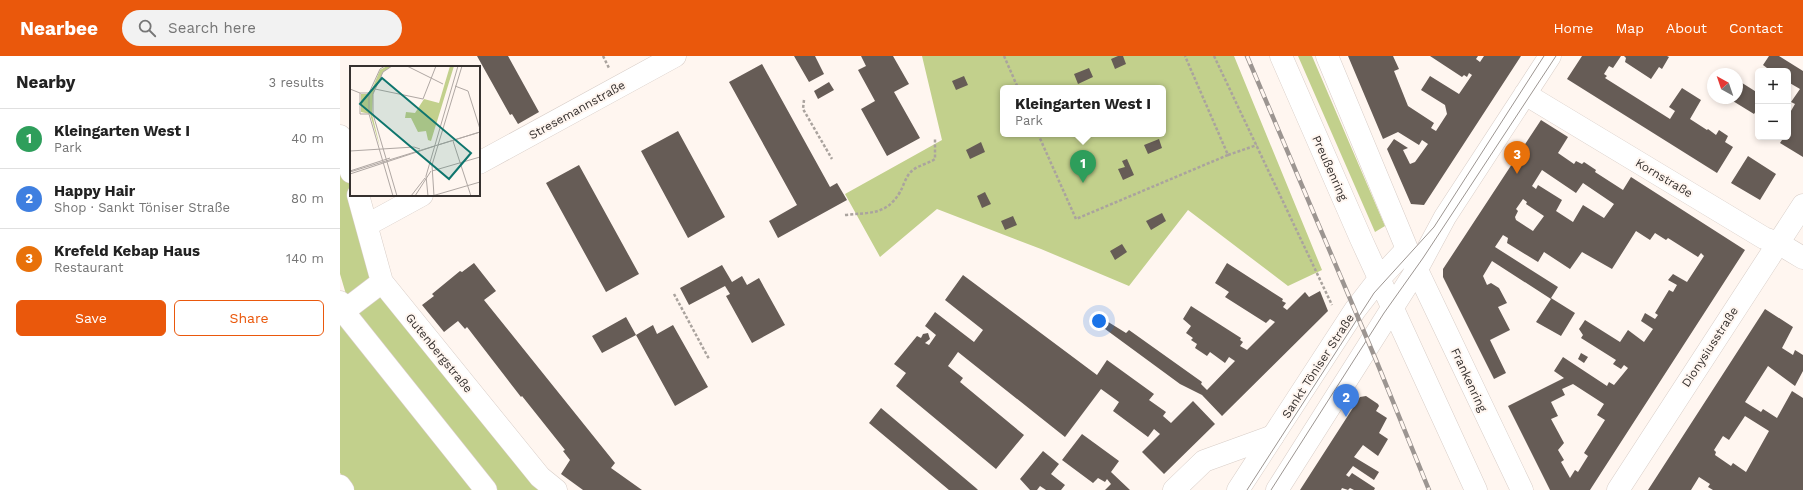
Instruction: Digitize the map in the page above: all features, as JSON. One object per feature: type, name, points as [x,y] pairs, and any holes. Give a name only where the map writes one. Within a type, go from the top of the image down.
[{"type":"street","name":"Stresemannstraße","points":[[480,162],[675,56]]},
{"type":"street","name":"Preußenring","points":[[1281,56],[1379,279]]},
{"type":"street","points":[[1326,56],[1407,249],[1417,269]]},
{"type":"street","points":[[1278,490],[1393,309],[1417,269],[1445,217],[1550,56]]},
{"type":"street","name":"Kornstraße","points":[[1525,94],[1764,238],[1778,243],[1803,258]]},
{"type":"street","points":[[340,136],[350,169]]},
{"type":"street","name":"Gutenbergstraße","points":[[358,196],[382,282],[541,486]]},
{"type":"street","points":[[367,225],[420,196]]},
{"type":"street","name":"Dionysiusstraße","points":[[1618,490],[1803,205]]},
{"type":"street","name":"Sankt Töniser Straße","points":[[1238,490],[1355,310],[1379,279],[1407,249],[1445,217]]},
{"type":"street","name":"Frankenring","points":[[1417,269],[1522,490]]},
{"type":"street","points":[[1379,279],[1476,490]]},
{"type":"street","points":[[382,282],[341,309],[486,490]]},
{"type":"street","points":[[1174,490],[1204,461],[1273,436]]},
{"type":"street","points":[[340,486],[343,490]]},
{"type":"path","points":[[1004,56],[1017,85]]},
{"type":"path","points":[[1185,56],[1228,155]]},
{"type":"path","points":[[1214,56],[1334,310]]},
{"type":"path","points":[[804,100],[803,109],[832,159]]},
{"type":"path","points":[[1039,137],[1076,219],[1228,155],[1257,145]]},
{"type":"path","points":[[845,215],[874,213],[888,205],[900,192],[912,171],[935,159],[935,140]]},
{"type":"path","points":[[674,294],[709,359]]},
{"type":"green space","points":[[922,56],[1234,56],[1322,270],[1288,286],[1188,210],[1129,286],[1041,249],[937,209],[880,257],[845,194],[942,140]]},
{"type":"green space","points":[[1298,56],[1312,56],[1385,226],[1375,232]]},
{"type":"green space","points":[[340,130],[350,162],[350,196],[351,196],[391,289],[546,490],[354,490],[340,473],[340,320],[351,311],[340,274]]},
{"type":"building","points":[[477,56],[508,56],[539,112],[518,124],[512,114],[510,115]]},
{"type":"building","points":[[794,56],[815,56],[824,74],[809,82]]},
{"type":"building","points":[[861,56],[893,56],[909,84],[894,92],[920,138],[887,156],[861,109],[875,101],[858,70],[866,66]]},
{"type":"building","points":[[1118,56],[1123,56],[1126,64],[1115,69],[1111,59]]},
{"type":"building","points":[[1348,56],[1393,56],[1399,69],[1394,71],[1408,106],[1434,123],[1431,128],[1436,131],[1447,114],[1445,105],[1421,90],[1430,76],[1459,94],[1472,75],[1469,73],[1467,77],[1464,75],[1462,77],[1430,56],[1478,56],[1476,59],[1480,62],[1484,56],[1521,56],[1424,205],[1411,204],[1387,149],[1394,139],[1408,148],[1403,150],[1410,164],[1415,162],[1428,144],[1422,140],[1419,145],[1398,132],[1383,139]]},
{"type":"building","points":[[1582,56],[1621,56],[1613,68],[1609,66],[1604,74],[1607,76],[1605,78],[1670,119],[1675,111],[1669,107],[1682,88],[1701,100],[1690,119],[1716,135],[1719,130],[1728,136],[1725,142],[1733,147],[1717,173],[1567,79]]},
{"type":"building","points":[[1624,56],[1669,57],[1662,69],[1659,67],[1651,79],[1625,62],[1626,58]]},
{"type":"building","points":[[1769,56],[1779,56],[1803,71],[1803,157],[1780,143],[1782,140],[1791,140],[1791,111],[1795,104],[1791,102],[1800,89],[1791,84],[1791,68],[1767,68],[1763,65]]},
{"type":"building","points":[[762,64],[830,187],[837,183],[847,200],[778,238],[769,221],[797,205],[729,82]]},
{"type":"building","points":[[1089,68],[1093,77],[1078,84],[1074,74]]},
{"type":"building","points":[[964,76],[968,85],[956,90],[952,81]]},
{"type":"building","points":[[829,82],[834,90],[818,99],[814,91]]},
{"type":"building","points":[[1743,84],[1755,91],[1754,114],[1738,104],[1743,104]]},
{"type":"building","points":[[1541,120],[1568,137],[1558,153],[1574,164],[1576,161],[1582,164],[1584,162],[1596,170],[1595,172],[1623,190],[1631,177],[1745,250],[1590,490],[1550,490],[1508,406],[1564,378],[1554,371],[1563,357],[1607,386],[1609,382],[1614,385],[1628,368],[1624,365],[1621,369],[1613,364],[1616,360],[1581,338],[1583,335],[1579,329],[1585,320],[1620,342],[1628,330],[1644,342],[1653,329],[1641,321],[1645,313],[1655,319],[1658,315],[1655,313],[1669,290],[1673,292],[1677,285],[1668,280],[1673,274],[1687,282],[1704,256],[1701,253],[1698,257],[1668,238],[1666,240],[1655,233],[1650,240],[1636,231],[1612,269],[1582,252],[1570,269],[1544,252],[1538,262],[1507,243],[1508,238],[1503,235],[1495,247],[1558,287],[1551,298],[1575,313],[1561,336],[1536,322],[1551,299],[1492,261],[1483,276],[1487,285],[1491,283],[1499,288],[1507,303],[1498,307],[1510,330],[1490,340],[1506,373],[1494,379],[1443,277],[1443,269]],"holes":[[[1542,170],[1576,193],[1583,183],[1614,204],[1604,218],[1583,205],[1573,222],[1556,211],[1562,200],[1538,185],[1536,189],[1532,186]],[[1523,199],[1527,202],[1526,204],[1544,216],[1533,231],[1516,220],[1515,217],[1518,211],[1516,209]],[[1573,384],[1604,404],[1597,415],[1605,420],[1584,453],[1588,456],[1578,472],[1575,470],[1570,478],[1561,462],[1564,460],[1558,450],[1564,443],[1551,419],[1558,416],[1551,402],[1565,395],[1562,389]]]},
{"type":"building","points":[[678,131],[725,217],[688,238],[641,151]]},
{"type":"building","points":[[1159,139],[1162,148],[1148,154],[1144,145]]},
{"type":"building","points":[[981,142],[985,152],[970,159],[966,150]]},
{"type":"building","points":[[1748,156],[1776,174],[1760,200],[1731,183]]},
{"type":"building","points":[[1127,159],[1134,175],[1123,180],[1118,169],[1125,167],[1122,161]]},
{"type":"building","points":[[579,165],[639,274],[606,292],[546,183]]},
{"type":"building","points":[[985,192],[991,204],[982,208],[977,196]]},
{"type":"building","points":[[1162,213],[1166,221],[1151,230],[1146,221]]},
{"type":"building","points":[[1013,216],[1017,225],[1005,230],[1001,221]]},
{"type":"building","points":[[1122,244],[1127,252],[1115,260],[1110,251]]},
{"type":"building","points":[[474,263],[496,291],[484,300],[615,463],[611,468],[642,490],[583,490],[561,474],[570,460],[563,451],[565,450],[522,396],[521,397],[467,327],[465,329],[458,321],[444,332],[422,305],[434,296],[432,294],[460,271],[462,272]]},
{"type":"building","points":[[1227,263],[1283,299],[1282,301],[1286,303],[1283,307],[1287,310],[1305,292],[1309,297],[1320,291],[1328,311],[1222,416],[1202,395],[1180,384],[1101,326],[1105,320],[1126,333],[1129,330],[1202,382],[1201,384],[1207,390],[1235,361],[1229,357],[1225,363],[1210,352],[1207,356],[1195,348],[1197,344],[1191,340],[1193,338],[1186,333],[1191,326],[1183,319],[1191,306],[1241,338],[1240,340],[1243,342],[1240,346],[1247,350],[1275,322],[1270,319],[1266,323],[1225,297],[1229,292],[1215,283]]},
{"type":"building","points":[[722,265],[732,282],[742,276],[747,285],[759,278],[785,325],[752,343],[726,296],[730,294],[725,286],[689,305],[680,288]]},
{"type":"building","points":[[963,275],[1097,375],[1107,360],[1154,394],[1149,400],[1166,412],[1163,416],[1171,423],[1193,401],[1215,424],[1164,474],[1142,452],[1160,434],[1154,429],[1148,437],[1113,411],[1119,402],[1101,389],[1065,437],[958,352],[948,366],[963,378],[960,382],[1024,435],[996,469],[896,386],[906,373],[894,364],[917,336],[921,338],[923,334],[928,333],[930,339],[925,343],[929,345],[936,335],[925,326],[935,312],[974,342],[983,330],[945,300]]},
{"type":"building","points":[[1765,309],[1793,327],[1782,348],[1793,355],[1795,350],[1803,355],[1803,371],[1795,386],[1768,366],[1745,402],[1761,412],[1763,409],[1777,418],[1792,391],[1803,398],[1803,490],[1713,490],[1708,487],[1710,484],[1699,477],[1691,490],[1648,490]],"holes":[[[1745,416],[1769,431],[1746,472],[1733,463],[1731,466],[1715,455],[1716,452],[1714,450],[1723,436],[1729,440]]]},
{"type":"building","points":[[626,317],[636,335],[602,353],[592,336]]},
{"type":"building","points":[[653,325],[657,334],[673,325],[708,387],[675,406],[636,335]]},
{"type":"building","points":[[1581,353],[1588,357],[1584,363],[1578,359]]},
{"type":"building","points":[[1366,396],[1378,404],[1379,406],[1376,411],[1387,418],[1379,433],[1388,439],[1378,456],[1363,445],[1354,457],[1379,472],[1374,480],[1353,466],[1346,475],[1349,477],[1352,473],[1375,488],[1374,490],[1354,490],[1350,488],[1348,490],[1342,488],[1341,490],[1300,490],[1360,397]]},
{"type":"building","points":[[881,408],[978,490],[949,490],[869,423]]},
{"type":"building","points":[[1082,434],[1119,461],[1111,472],[1130,490],[1105,490],[1111,484],[1107,479],[1105,482],[1098,478],[1093,483],[1062,460]]},
{"type":"building","points":[[1043,451],[1059,464],[1051,474],[1065,485],[1061,490],[1046,490],[1040,486],[1037,490],[1030,490],[1020,479]]},
{"type":"tram line","points":[[1247,490],[1374,293],[1434,227],[1544,56]]},
{"type":"tram line","points":[[1271,490],[1384,313],[1423,258],[1556,56]]},
{"type":"railway","points":[[1247,56],[1376,360],[1429,490]]},
{"type":"place","name":"Krefeld Kebap Haus","points":[[1517,174]]},
{"type":"place","name":"Kleingarten West I","points":[[1083,183]]},
{"type":"place","name":"Happy Hair","points":[[1346,417]]}]
